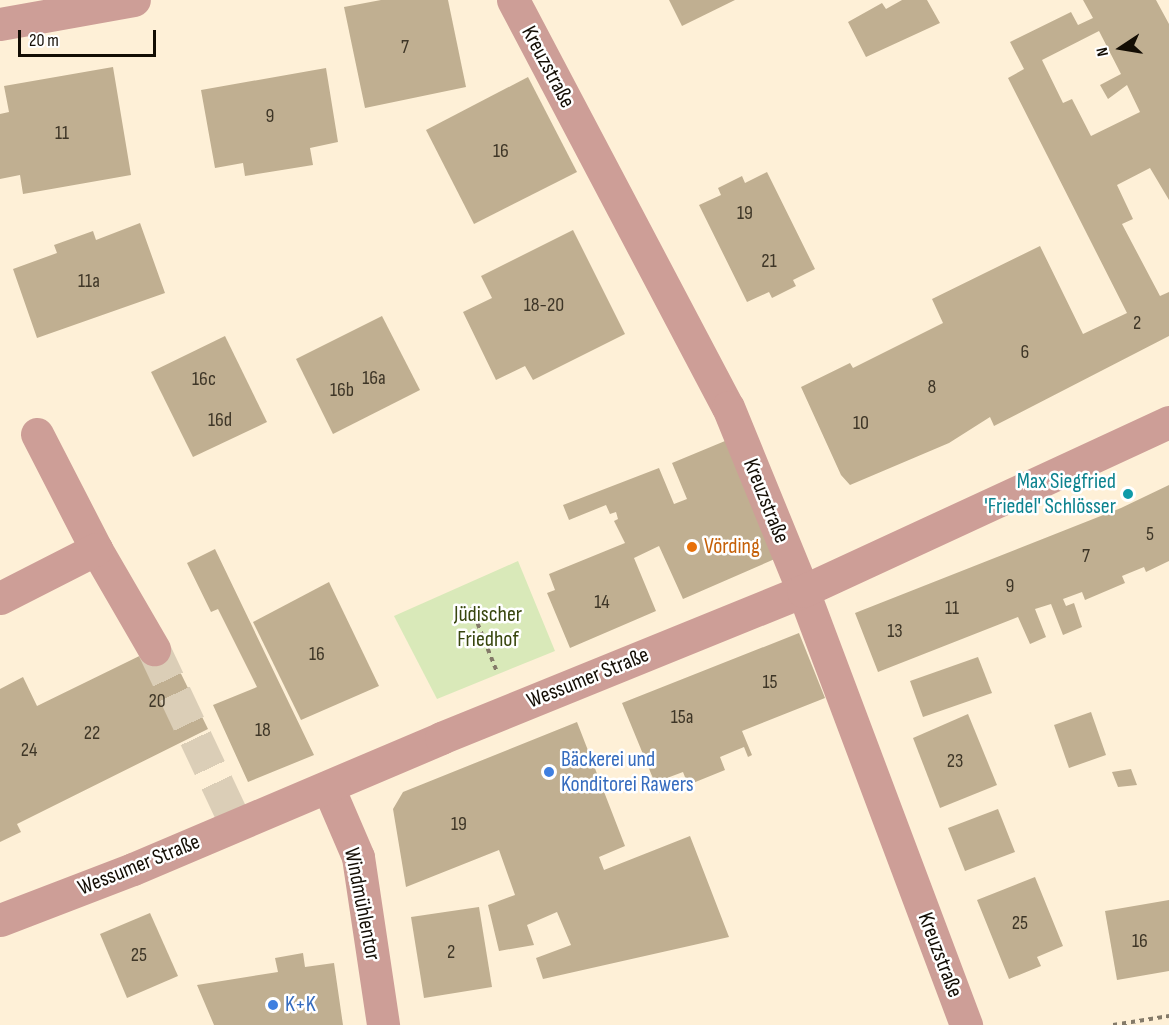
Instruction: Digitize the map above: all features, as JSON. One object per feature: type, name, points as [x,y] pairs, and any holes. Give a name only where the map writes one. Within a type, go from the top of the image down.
[{"type":"street","points":[[0,24],[134,0]]},
{"type":"street","name":"Kreuzstraße","points":[[513,0],[728,407],[803,591],[966,1025]]},
{"type":"street","name":"Wessumer Straße","points":[[0,920],[133,869],[513,708],[803,591],[1169,422]]},
{"type":"street","points":[[38,434],[96,549],[154,649]]},
{"type":"street","points":[[0,598],[96,549]]},
{"type":"street","name":"Windmühlentor","points":[[328,787],[358,857],[383,1025]]},
{"type":"path","points":[[471,607],[513,708]]},
{"type":"path","points":[[1113,1025],[1169,1016]]},
{"type":"green space","name":"Jüdischer Friedhof","points":[[518,561],[555,651],[437,699],[394,616]]},
{"type":"building","points":[[381,0],[448,0],[466,87],[365,108],[344,7]]},
{"type":"building","points":[[669,0],[735,0],[682,26]]},
{"type":"building","points":[[902,0],[927,0],[940,23],[866,57],[848,22],[882,3],[886,9]]},
{"type":"building","points":[[1083,0],[1156,0],[1169,24],[1169,200],[1150,168],[1117,185],[1133,219],[1122,224],[1160,296],[1169,292],[1169,336],[994,426],[990,417],[949,443],[850,485],[841,475],[801,387],[850,363],[853,368],[943,323],[932,299],[1040,246],[1083,334],[1127,313],[1008,78],[1024,69],[1010,42],[1071,12],[1078,25],[1093,18]],"holes":[[[1099,31],[1121,74],[1100,85],[1108,99],[1127,85],[1140,112],[1091,136],[1072,99],[1063,103],[1042,60]]]},
{"type":"building","points":[[113,67],[131,175],[23,194],[20,175],[0,179],[0,114],[9,112],[4,86]]},
{"type":"building","points":[[326,68],[338,142],[310,148],[313,165],[245,176],[243,163],[215,168],[201,90]]},
{"type":"building","points":[[528,77],[577,172],[474,224],[426,130]]},
{"type":"building","points":[[767,172],[815,269],[793,280],[796,286],[772,298],[769,292],[747,302],[699,205],[721,195],[718,188],[742,176],[745,183]]},
{"type":"building","points":[[140,223],[165,293],[37,338],[13,269],[57,253],[54,245],[93,231],[96,240]]},
{"type":"building","points":[[573,230],[625,334],[533,380],[525,366],[496,380],[463,312],[492,298],[481,276]]},
{"type":"building","points":[[382,316],[420,390],[333,434],[296,359]]},
{"type":"building","points":[[225,336],[267,422],[193,457],[151,372]]},
{"type":"building","points":[[725,441],[777,558],[683,599],[659,546],[634,558],[656,611],[570,648],[547,593],[555,590],[549,574],[625,543],[614,521],[618,519],[616,512],[610,514],[606,505],[569,520],[563,505],[659,468],[674,504],[687,499],[672,463]]},
{"type":"building","points":[[1169,485],[1169,561],[1146,572],[1144,567],[1122,576],[1125,583],[1085,600],[1082,592],[1063,599],[1066,606],[1074,603],[1082,627],[1063,635],[1051,604],[1035,609],[1046,637],[1030,644],[1018,617],[878,672],[855,613],[1121,508]]},
{"type":"building","points":[[215,549],[314,755],[248,782],[213,705],[257,687],[218,609],[211,612],[187,563]]},
{"type":"building","points":[[329,582],[379,686],[301,720],[253,622]]},
{"type":"building","points":[[799,633],[825,698],[742,731],[752,755],[748,757],[744,747],[720,757],[725,770],[688,785],[683,772],[659,781],[662,791],[659,793],[622,703]]},
{"type":"building","points":[[166,643],[208,729],[17,824],[21,832],[0,842],[0,689],[23,677],[37,706]]},
{"type":"building","points":[[978,657],[992,693],[923,717],[910,681]]},
{"type":"building","points":[[1091,712],[1106,755],[1069,768],[1054,725]]},
{"type":"building","points":[[968,714],[997,785],[940,808],[913,738]]},
{"type":"building","points":[[577,722],[625,846],[599,857],[604,870],[690,836],[729,937],[543,979],[536,958],[571,945],[557,912],[527,925],[534,945],[499,951],[488,905],[515,895],[499,850],[406,887],[393,809],[403,792]]},
{"type":"building","points":[[1131,769],[1137,785],[1118,787],[1112,772]]},
{"type":"building","points":[[998,809],[1015,852],[965,871],[948,828]]},
{"type":"building","points":[[1035,877],[1063,946],[1037,957],[1041,966],[1009,979],[977,900]]},
{"type":"building","points":[[1169,900],[1169,971],[1117,980],[1105,911]]},
{"type":"building","points":[[479,907],[492,987],[424,998],[411,917]]},
{"type":"building","points":[[150,913],[178,976],[127,998],[100,934]]},
{"type":"building","name":"K+K","points":[[303,953],[305,967],[334,963],[343,1025],[214,1025],[197,985],[278,972],[275,958]]},
{"type":"tunnel","points":[[154,649],[237,825]]},
{"type":"place","name":"Max Siegfried 'Friedel' Schlösser","points":[[1128,494]]},
{"type":"place","name":"Vörding","points":[[692,547]]},
{"type":"place","name":"Bäckerei und Konditorei Rawers","points":[[549,772]]},
{"type":"place","name":"K+K","points":[[273,1005]]}]
